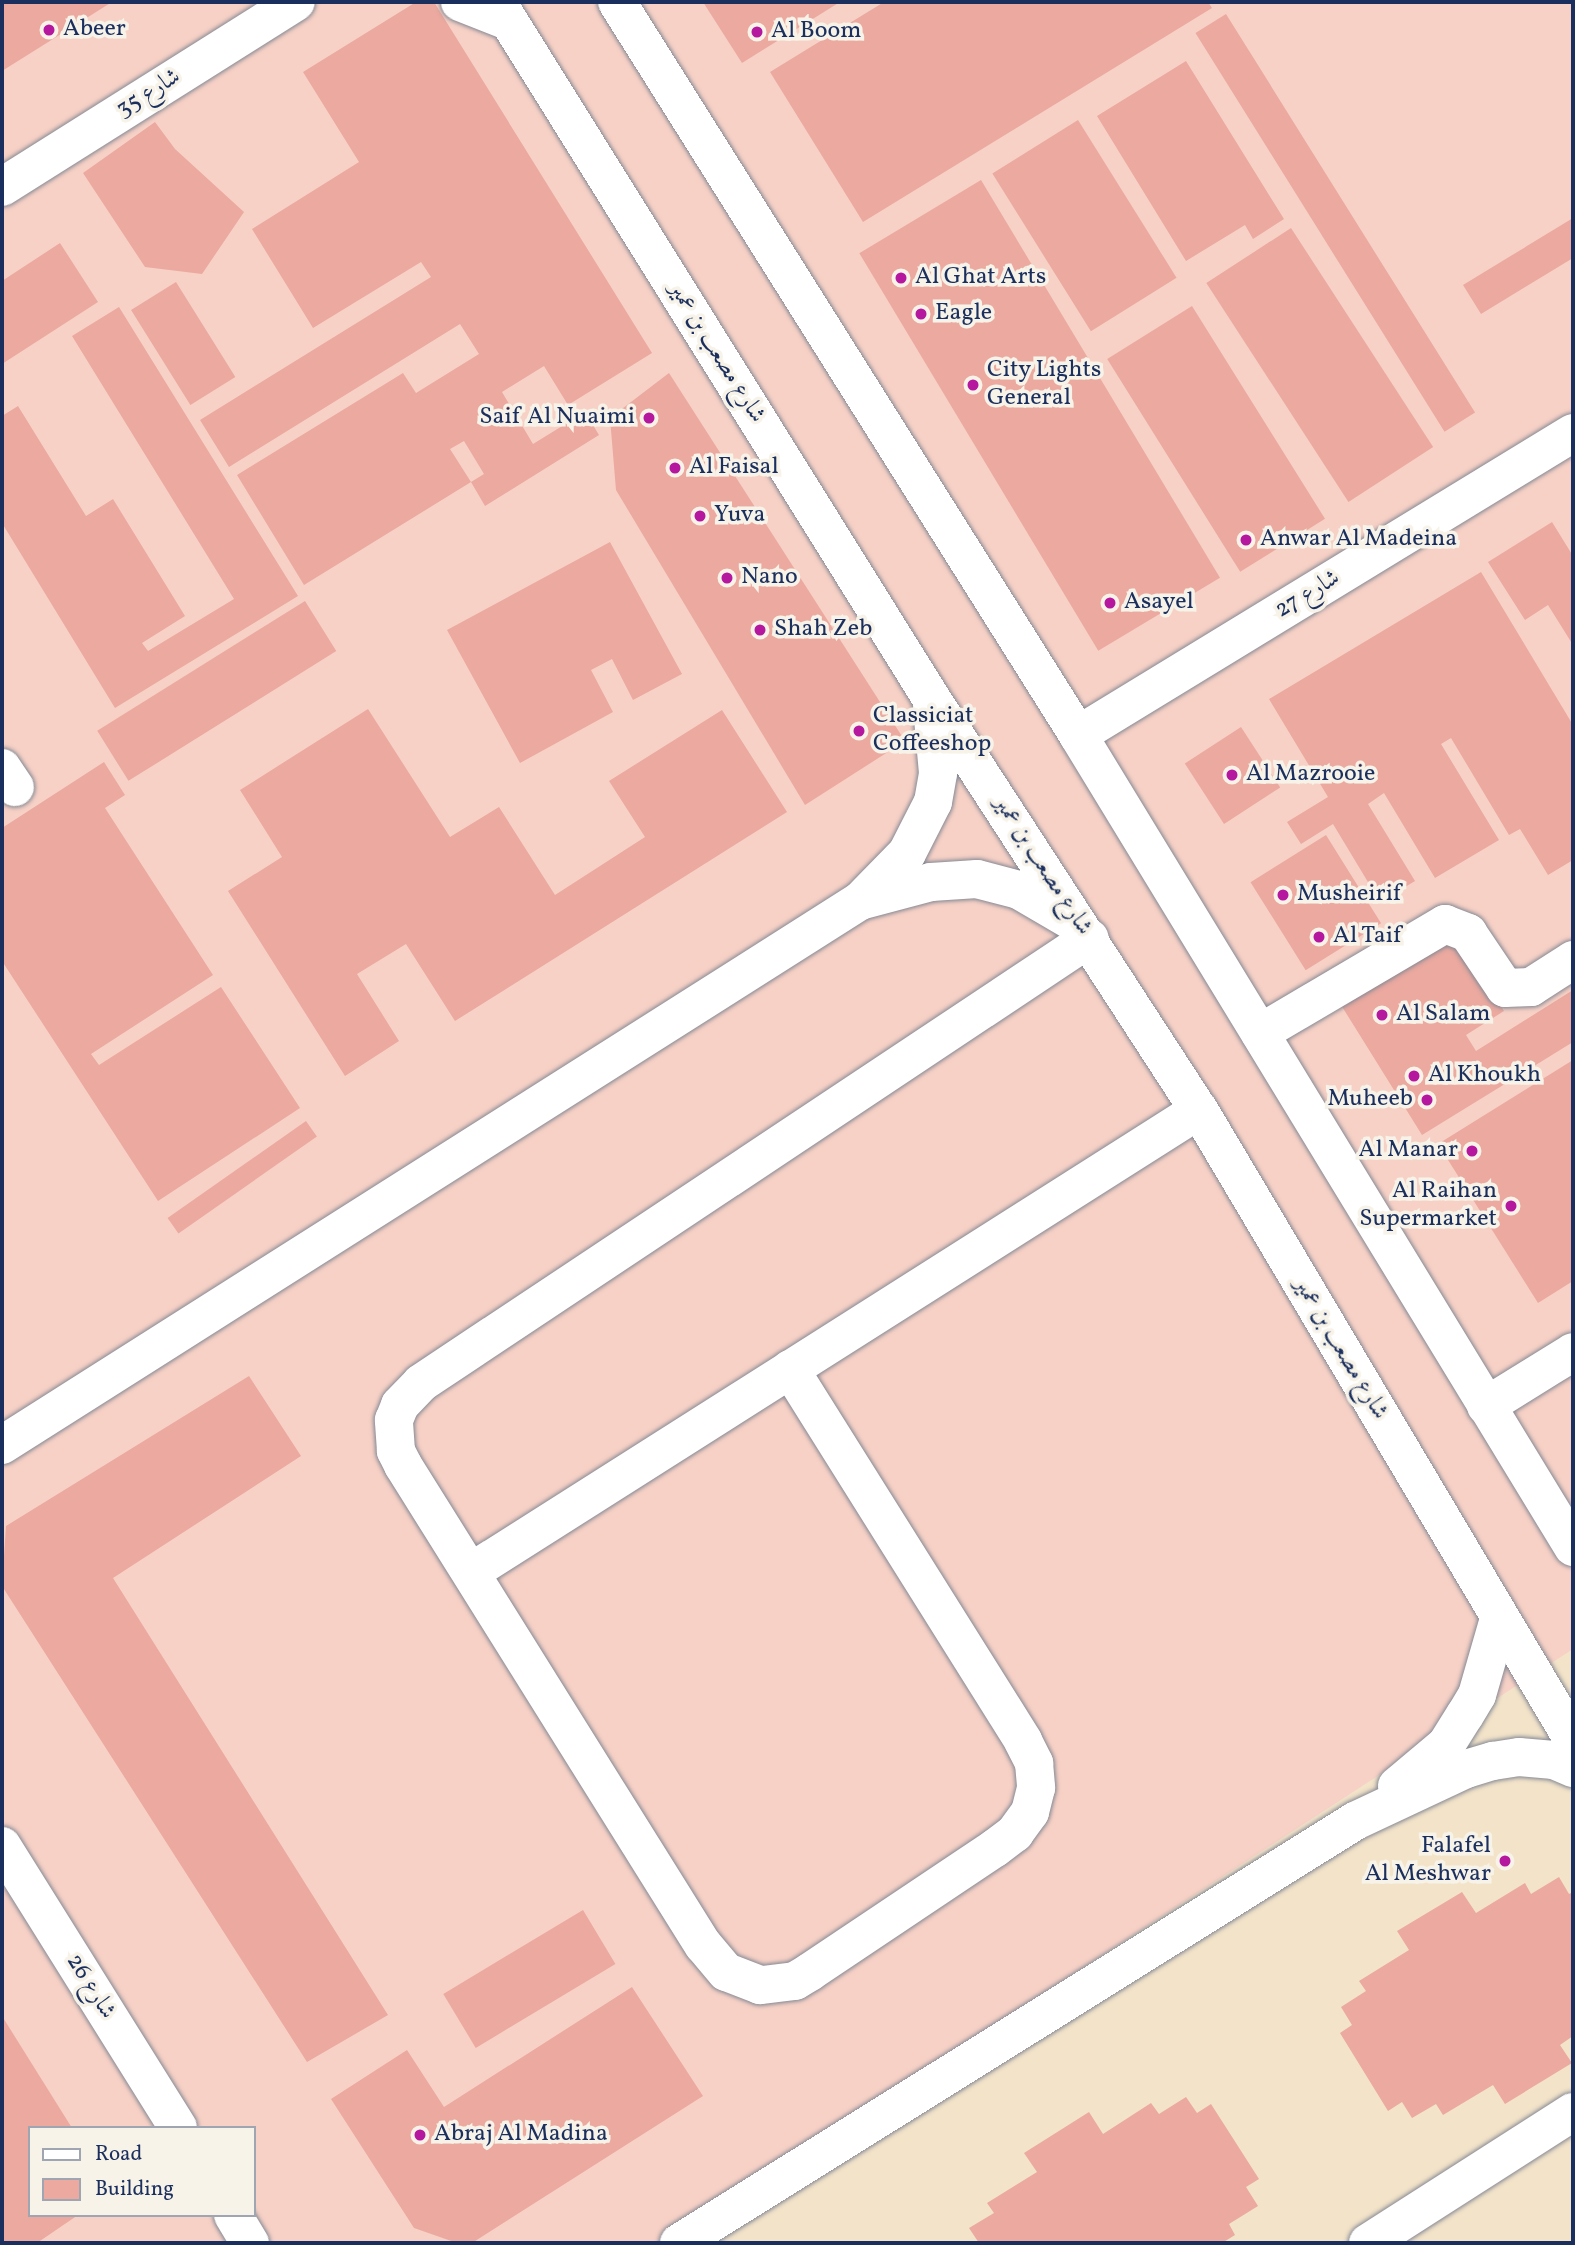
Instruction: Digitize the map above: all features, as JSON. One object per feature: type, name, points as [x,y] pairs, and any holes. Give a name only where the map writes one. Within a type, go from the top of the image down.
[{"type":"street","name":"شارع 35","points":[[2,187],[296,2]]},
{"type":"street","points":[[460,2],[503,11]]},
{"type":"street","points":[[617,2],[1078,735],[1573,1547]]},
{"type":"street","name":"شارع مصعب بن عمير","points":[[503,11],[931,698],[1087,933],[1199,1111],[1573,1740]]},
{"type":"street","name":"شارع 27","points":[[1078,735],[1573,433]]},
{"type":"street","points":[[2,1445],[860,901],[907,853],[933,802],[938,773],[931,698]]},
{"type":"street","points":[[790,1369],[1023,1741],[1034,1763],[1036,1788],[1030,1812],[1015,1833],[810,1972],[794,1981],[760,1985],[726,1972],[714,1960],[396,1451],[394,1420],[408,1393],[1087,933],[1019,890],[977,879],[931,882],[860,901]]},
{"type":"street","points":[[1260,1033],[1445,924],[1468,933],[1505,988],[1531,987],[1573,960]]},
{"type":"street","points":[[471,1572],[1199,1111]]},
{"type":"street","points":[[1486,1406],[1573,1352]]},
{"type":"street","points":[[1355,1821],[1446,1745],[1477,1695],[1500,1619]]},
{"type":"street","points":[[679,2243],[1355,1821],[1466,1769],[1493,1761],[1519,1757],[1554,1760],[1573,1768]]},
{"type":"street","name":"شارع 26","points":[[2,1846],[177,2126]]},
{"type":"street","points":[[1368,2243],[1573,2112]]},
{"type":"street","points":[[234,2217],[250,2243]]},
{"type":"shaded area","points":[[2,2],[1573,2],[1573,1649],[659,2243],[2,2243]]},
{"type":"building","points":[[2,2],[112,2],[2,71]]},
{"type":"building","points":[[416,2],[434,2],[652,353],[568,405],[544,366],[502,392],[533,444],[585,412],[599,435],[485,506],[471,482],[304,585],[237,475],[403,373],[416,393],[479,354],[460,324],[229,467],[200,420],[431,277],[421,262],[313,328],[252,229],[359,162],[303,72]],"holes":[[[464,441],[484,474],[471,482],[450,449]]]},
{"type":"building","name":"Al Boom","points":[[703,2],[840,2],[742,63]]},
{"type":"building","points":[[884,2],[1208,2],[1212,8],[863,222],[770,72]]},
{"type":"building","points":[[1226,14],[1475,413],[1445,432],[1195,33]]},
{"type":"building","points":[[1186,61],[1284,219],[1253,239],[1245,225],[1186,261],[1097,116]]},
{"type":"building","points":[[1078,120],[1177,278],[1091,331],[992,174]]},
{"type":"building","points":[[155,122],[175,149],[244,212],[202,274],[145,267],[83,173]]},
{"type":"building","points":[[981,180],[1220,578],[1098,651],[859,253]]},
{"type":"building","points":[[1573,218],[1573,258],[1481,314],[1463,285]]},
{"type":"building","points":[[1291,228],[1433,447],[1348,502],[1206,283]]},
{"type":"building","points":[[60,243],[98,302],[2,364],[2,281]]},
{"type":"building","points":[[176,282],[235,377],[190,405],[131,310]]},
{"type":"building","points":[[1192,306],[1325,519],[1240,572],[1107,359]]},
{"type":"building","points":[[119,307],[298,596],[115,708],[2,523],[2,416],[18,406],[86,516],[113,499],[185,616],[142,643],[148,651],[234,599],[72,336]]},
{"type":"building","points":[[669,373],[905,741],[805,805],[616,490],[610,418]]},
{"type":"building","points":[[1552,522],[1573,556],[1573,645],[1548,605],[1525,620],[1488,562]]},
{"type":"building","points":[[610,542],[682,674],[633,700],[612,659],[591,670],[613,712],[520,763],[447,630]]},
{"type":"building","points":[[1481,572],[1573,725],[1573,860],[1548,875],[1520,829],[1509,835],[1451,738],[1441,744],[1499,840],[1435,878],[1384,793],[1368,804],[1415,881],[1380,902],[1333,824],[1301,844],[1287,822],[1328,797],[1269,699]]},
{"type":"building","points":[[305,601],[336,651],[128,781],[97,731]]},
{"type":"building","points":[[368,709],[450,837],[499,807],[555,895],[645,837],[609,781],[722,710],[787,812],[455,1021],[406,944],[357,974],[399,1041],[345,1076],[228,891],[282,857],[240,790]]},
{"type":"building","name":"Al Mazrooie","points":[[1241,727],[1280,787],[1224,824],[1185,763]]},
{"type":"building","points":[[104,762],[125,795],[105,808],[213,975],[91,1054],[99,1065],[221,987],[300,1108],[158,1201],[2,961],[2,828]]},
{"type":"building","points":[[1326,835],[1381,923],[1306,970],[1251,882]]},
{"type":"building","points":[[1456,933],[1504,1011],[1466,1035],[1476,1051],[1573,990],[1573,1042],[1422,1135],[1341,1005]]},
{"type":"building","points":[[1573,1060],[1573,1281],[1538,1303],[1438,1144]]},
{"type":"building","points":[[306,1121],[317,1137],[178,1233],[168,1218]]},
{"type":"building","points":[[249,1376],[301,1456],[113,1578],[388,2015],[307,2062],[2,1586],[6,1526]]},
{"type":"building","points":[[1559,1877],[1569,1894],[1573,1892],[1573,2036],[1560,2045],[1572,2063],[1505,2104],[1493,2085],[1443,2115],[1436,2104],[1412,2118],[1402,2102],[1388,2111],[1340,2033],[1352,2025],[1341,2007],[1366,1991],[1359,1981],[1409,1950],[1397,1931],[1462,1892],[1476,1913],[1525,1883],[1531,1894]]},
{"type":"building","points":[[583,1910],[615,1964],[476,2048],[443,1994]]},
{"type":"building","points":[[632,1987],[703,2096],[472,2243],[457,2243],[414,2228],[331,2099],[407,2050],[444,2107]]},
{"type":"building","points":[[2,2016],[71,2126],[28,2126],[28,2217],[75,2217],[37,2243],[2,2243]]},
{"type":"building","points":[[1186,2097],[1197,2113],[1211,2104],[1259,2179],[1246,2187],[1258,2206],[1229,2224],[1235,2235],[1222,2243],[979,2243],[969,2228],[994,2213],[987,2203],[1037,2172],[1024,2153],[1089,2112],[1103,2134],[1151,2103],[1159,2114]]},
{"type":"place","name":"Abeer","points":[[49,30]]},
{"type":"place","name":"Al Boom","points":[[757,32]]},
{"type":"place","name":"Al Ghat Arts","points":[[901,278]]},
{"type":"place","name":"Eagle","points":[[921,314]]},
{"type":"place","name":"City Lights General","points":[[973,385]]},
{"type":"place","name":"Saif Al Nuaimi","points":[[649,418]]},
{"type":"place","name":"Al Faisal","points":[[675,468]]},
{"type":"place","name":"Yuva","points":[[700,516]]},
{"type":"place","name":"Anwar Al Madeina","points":[[1246,540]]},
{"type":"place","name":"Nano","points":[[727,578]]},
{"type":"place","name":"Asayel","points":[[1110,603]]},
{"type":"place","name":"Shah Zeb","points":[[760,630]]},
{"type":"place","name":"Classiciat Coffeeshop","points":[[859,731]]},
{"type":"place","name":"Al Mazrooie","points":[[1232,775]]},
{"type":"place","name":"Musheirif","points":[[1283,895]]},
{"type":"place","name":"Al Taif","points":[[1319,937]]},
{"type":"place","name":"Al Salam","points":[[1382,1015]]},
{"type":"place","name":"Al Khoukh","points":[[1414,1076]]},
{"type":"place","name":"Muheeb","points":[[1427,1100]]},
{"type":"place","name":"Al Manar","points":[[1472,1151]]},
{"type":"place","name":"Al Raihan Supermarket","points":[[1511,1206]]},
{"type":"place","name":"Falafel Al Meshwar","points":[[1505,1861]]},
{"type":"place","name":"Abraj Al Madina","points":[[420,2135]]}]
